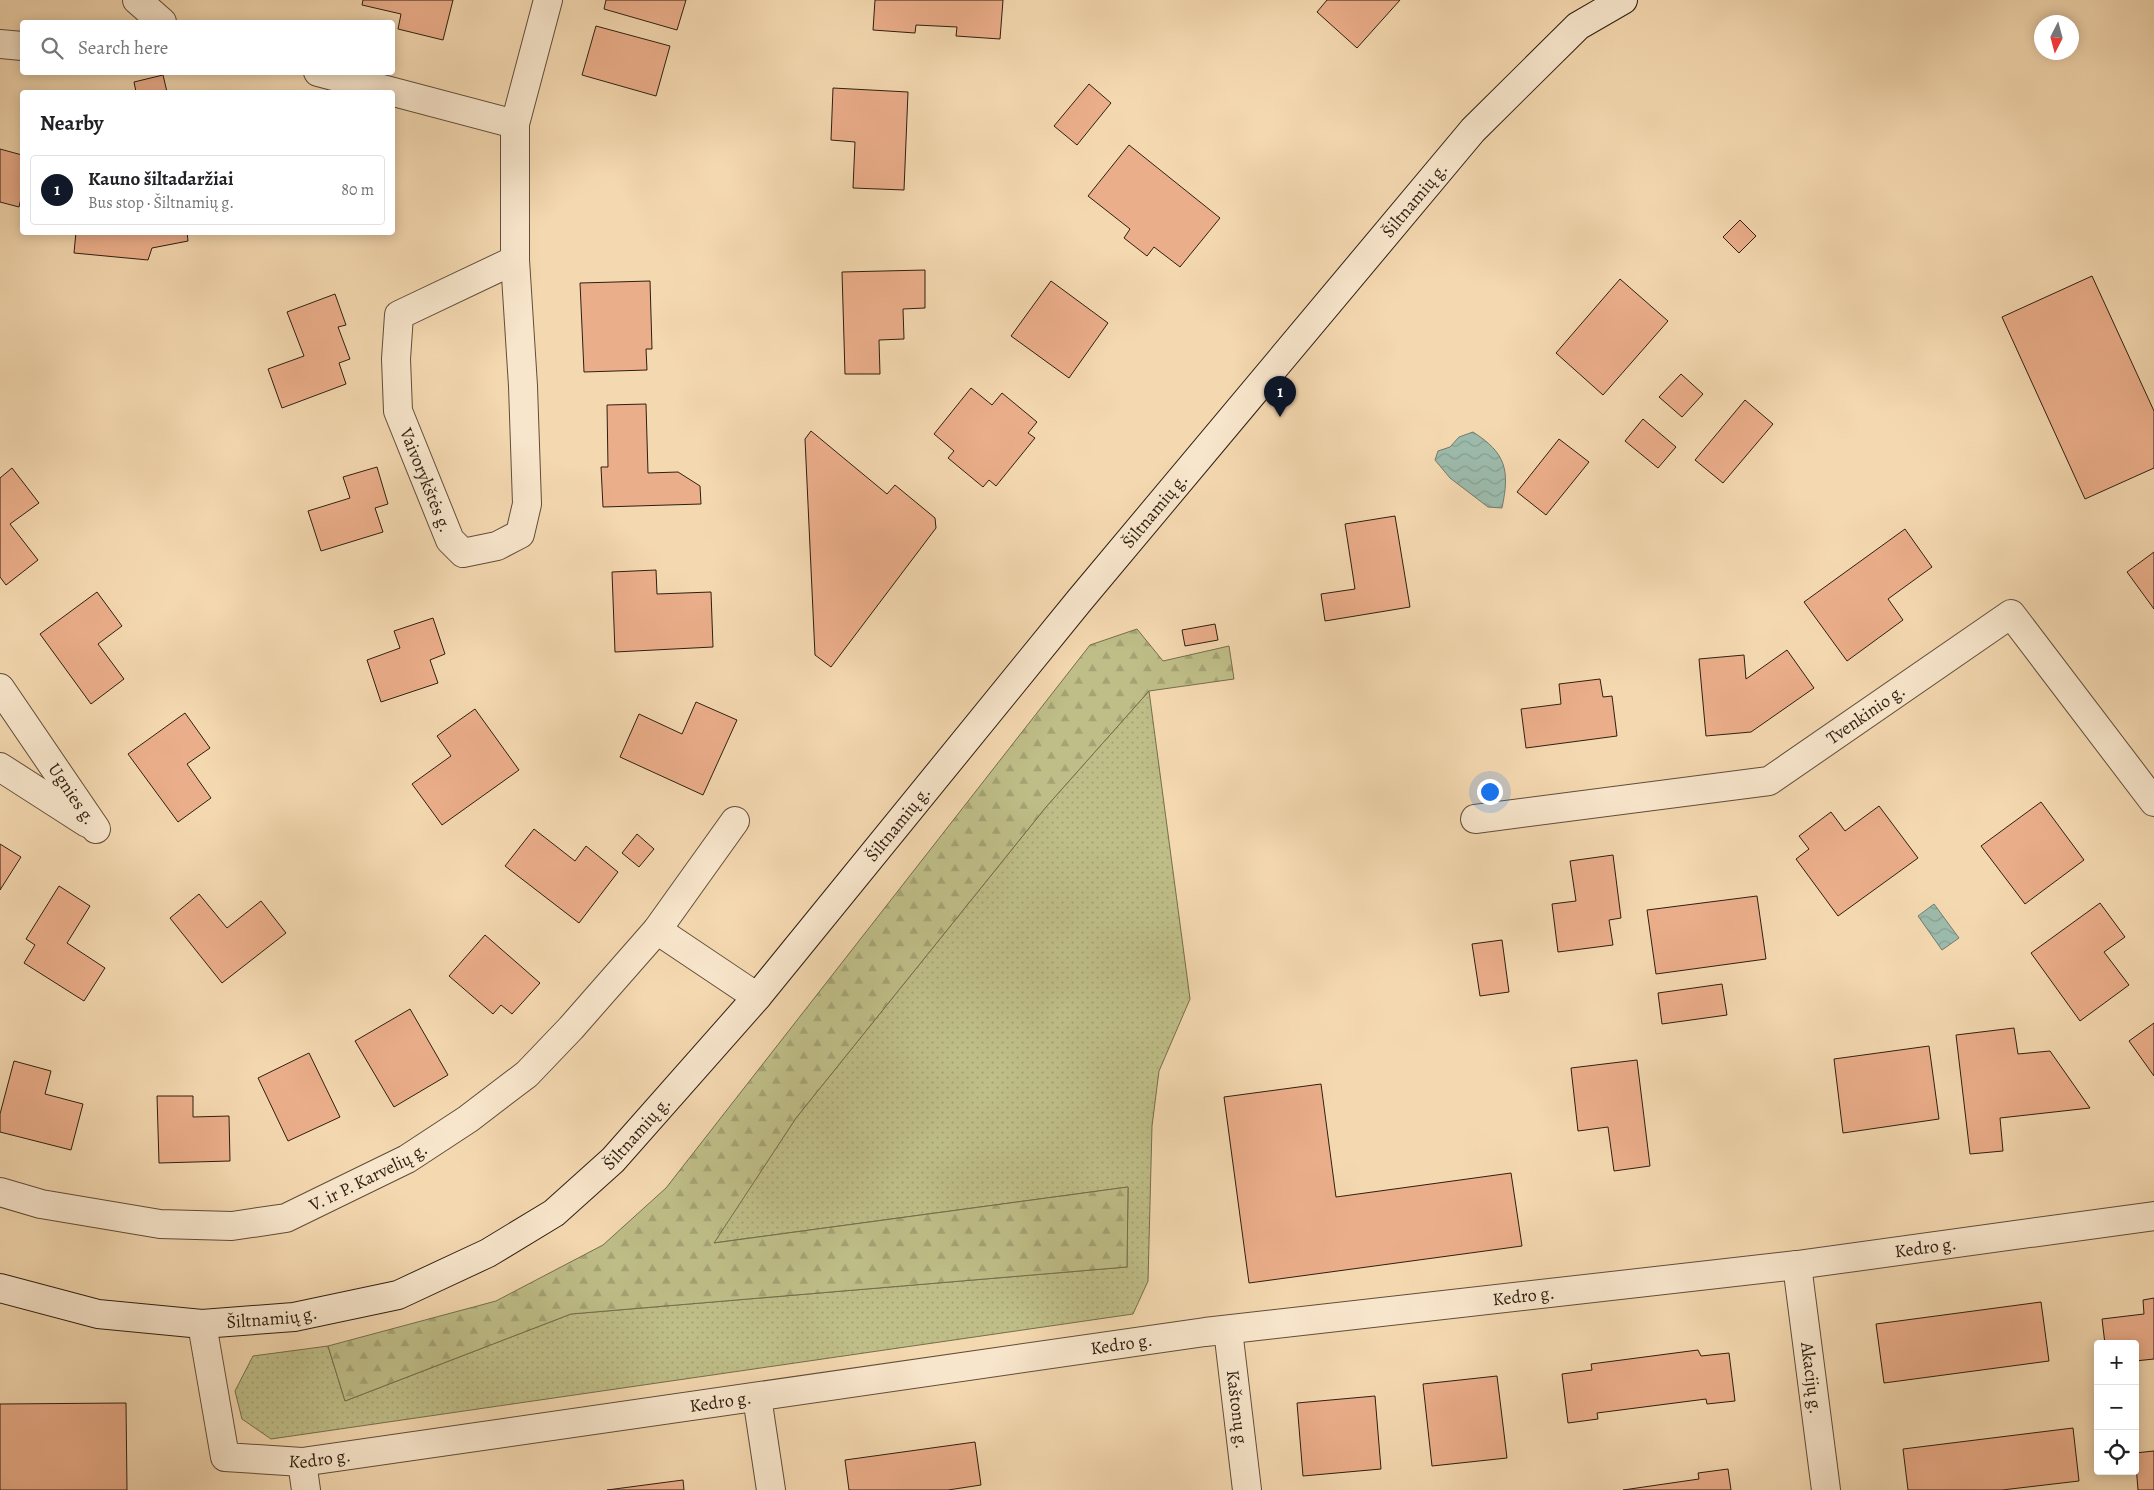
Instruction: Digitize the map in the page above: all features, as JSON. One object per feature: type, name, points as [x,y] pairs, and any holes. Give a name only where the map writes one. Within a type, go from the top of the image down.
[{"type":"street","points":[[136,0],[160,20]]},
{"type":"street","name":"Vaivorykštės g.","points":[[515,260],[399,315],[396,359],[398,411],[450,540],[463,553],[497,546],[520,534],[527,504],[523,386],[515,260],[515,124],[548,0]]},
{"type":"street","name":"Šiltnamių g.","points":[[0,1288],[98,1314],[202,1324],[294,1317],[398,1295],[488,1253],[554,1213],[613,1160],[758,997],[1080,601],[1473,130],[1578,26],[1623,0]]},
{"type":"street","points":[[0,44],[20,46]]},
{"type":"street","points":[[329,75],[386,90]]},
{"type":"street","points":[[395,92],[515,124]]},
{"type":"street","name":"Tvenkinio g.","points":[[1475,819],[1769,781],[2011,614],[2154,802]]},
{"type":"street","name":"Ugnies g.","points":[[0,688],[96,829],[0,767]]},
{"type":"street","name":"V. ir P. Karvelių g.","points":[[0,1192],[41,1204],[160,1224],[232,1226],[286,1218],[406,1159],[468,1119],[520,1079],[571,1028],[657,930],[735,820]]},
{"type":"street","points":[[657,930],[758,997]]},
{"type":"street","name":"Kedro g.","points":[[202,1324],[225,1457],[302,1462],[1228,1330],[1797,1264],[2154,1216]]},
{"type":"street","name":"Akacijų g.","points":[[1797,1264],[1826,1490]]},
{"type":"street","name":"Kaštonų g.","points":[[1228,1330],[1247,1490]]},
{"type":"street","points":[[757,1397],[771,1490]]},
{"type":"street","points":[[302,1462],[306,1490]]},
{"type":"green space","points":[[1137,629],[1163,661],[1229,646],[1234,679],[1149,691],[1046,807],[796,1118],[714,1243],[1128,1187],[1127,1267],[571,1314],[345,1401],[328,1346],[496,1301],[603,1245],[666,1188],[1090,645]]},
{"type":"green space","points":[[1149,691],[1190,999],[1159,1071],[1152,1126],[1148,1281],[1133,1314],[271,1439],[242,1419],[235,1391],[253,1356],[328,1346],[345,1401],[571,1314],[1127,1267],[1128,1187],[713,1243],[796,1118],[1046,807]]},
{"type":"water","points":[[1473,432],[1493,447],[1503,464],[1505,483],[1502,508],[1488,507],[1450,478],[1435,460],[1438,451],[1450,447],[1459,437]]},
{"type":"water","points":[[1934,904],[1959,938],[1942,950],[1918,916]]},
{"type":"building","points":[[363,0],[453,0],[443,40],[398,29],[401,14],[362,5]]},
{"type":"building","points":[[606,0],[686,0],[677,30],[604,9]]},
{"type":"building","points":[[875,0],[1003,0],[1000,39],[956,36],[957,27],[916,25],[915,33],[873,30]]},
{"type":"building","points":[[1327,0],[1400,0],[1357,48],[1317,12]]},
{"type":"building","points":[[596,26],[670,46],[656,96],[582,75]]},
{"type":"building","points":[[163,75],[167,90],[136,90],[134,82]]},
{"type":"building","points":[[1089,84],[1111,103],[1077,145],[1054,126]]},
{"type":"building","points":[[833,88],[908,92],[904,190],[853,188],[855,142],[831,140]]},
{"type":"building","points":[[1129,145],[1220,218],[1180,267],[1154,247],[1147,256],[1124,238],[1130,229],[1088,196]]},
{"type":"building","points":[[0,149],[20,154],[20,203],[19,207],[0,202]]},
{"type":"building","points":[[1740,220],[1756,236],[1739,253],[1723,237]]},
{"type":"building","points":[[76,235],[187,235],[188,241],[152,248],[148,260],[74,253]]},
{"type":"building","points":[[925,270],[925,308],[903,309],[904,339],[879,340],[880,374],[845,374],[842,272]]},
{"type":"building","points":[[2092,276],[2154,411],[2154,468],[2085,499],[2002,317]]},
{"type":"building","points":[[1620,279],[1668,321],[1603,395],[1556,353]]},
{"type":"building","points":[[650,281],[652,349],[646,349],[647,370],[584,372],[580,283]]},
{"type":"building","points":[[1051,281],[1108,323],[1069,378],[1011,336]]},
{"type":"building","points":[[335,294],[346,325],[338,327],[350,359],[339,363],[346,384],[282,408],[268,369],[304,356],[287,312]]},
{"type":"building","points":[[1681,374],[1703,394],[1682,417],[1659,397]]},
{"type":"building","points":[[971,388],[992,405],[1002,393],[1037,422],[1028,433],[1035,438],[996,486],[989,480],[983,487],[948,458],[954,451],[934,434]]},
{"type":"building","points":[[1745,400],[1773,424],[1723,483],[1695,460]]},
{"type":"building","points":[[646,404],[648,473],[678,472],[700,486],[701,504],[603,507],[601,467],[608,467],[607,405]]},
{"type":"building","points":[[1643,419],[1676,447],[1658,468],[1625,441]]},
{"type":"building","points":[[811,431],[887,494],[895,485],[935,518],[936,528],[831,667],[815,655],[805,439]]},
{"type":"building","points":[[1559,439],[1589,462],[1546,515],[1517,492]]},
{"type":"building","points":[[377,467],[388,504],[375,508],[383,532],[321,551],[308,511],[350,498],[343,477]]},
{"type":"building","points":[[12,468],[39,503],[10,524],[38,560],[6,585],[0,577],[0,478]]},
{"type":"building","points":[[1395,516],[1410,607],[1325,621],[1321,594],[1355,589],[1345,524]]},
{"type":"building","points":[[1905,529],[1932,567],[1888,599],[1903,620],[1847,661],[1804,602]]},
{"type":"building","points":[[2154,552],[2154,609],[2127,572]]},
{"type":"building","points":[[656,570],[657,594],[711,592],[713,647],[615,652],[612,572]]},
{"type":"building","points":[[97,592],[122,626],[98,644],[124,679],[91,704],[40,634]]},
{"type":"building","points":[[433,618],[445,654],[430,660],[438,683],[381,702],[367,660],[400,648],[394,631]]},
{"type":"building","points":[[1215,624],[1218,640],[1185,646],[1182,630]]},
{"type":"building","points":[[1787,650],[1814,688],[1751,732],[1706,736],[1699,659],[1744,655],[1746,679]]},
{"type":"building","points":[[1600,679],[1603,697],[1612,696],[1617,736],[1526,748],[1521,709],[1561,704],[1559,684]]},
{"type":"building","points":[[696,702],[737,720],[703,795],[620,757],[639,714],[682,734]]},
{"type":"building","points":[[475,709],[519,770],[442,825],[412,784],[451,756],[437,736]]},
{"type":"building","points":[[185,713],[210,748],[187,764],[211,798],[178,822],[128,754]]},
{"type":"building","points":[[2041,802],[2084,860],[2025,904],[1981,846]]},
{"type":"building","points":[[1879,806],[1918,858],[1838,916],[1796,859],[1809,849],[1799,836],[1831,812],[1845,831]]},
{"type":"building","points":[[534,829],[575,861],[586,846],[618,872],[579,923],[505,866]]},
{"type":"building","points":[[637,834],[654,849],[639,867],[622,853]]},
{"type":"building","points":[[0,844],[21,857],[0,890]]},
{"type":"building","points":[[1613,855],[1621,918],[1609,920],[1613,945],[1558,952],[1552,904],[1576,901],[1570,861]]},
{"type":"building","points":[[59,886],[90,906],[67,943],[105,968],[84,1001],[24,963],[35,945],[26,939]]},
{"type":"building","points":[[199,894],[227,928],[261,901],[286,933],[222,983],[170,918]]},
{"type":"building","points":[[1757,896],[1766,959],[1656,974],[1647,910]]},
{"type":"building","points":[[2100,903],[2125,937],[2104,952],[2129,985],[2080,1021],[2031,953]]},
{"type":"building","points":[[485,935],[540,983],[512,1014],[501,1005],[493,1014],[449,976]]},
{"type":"building","points":[[1502,940],[1509,992],[1480,996],[1472,944]]},
{"type":"building","points":[[1722,984],[1727,1015],[1662,1024],[1658,993]]},
{"type":"building","points":[[410,1009],[448,1075],[394,1107],[355,1041]]},
{"type":"building","points":[[2154,1023],[2154,1076],[2129,1041]]},
{"type":"building","points":[[2014,1028],[2018,1054],[2050,1051],[2090,1108],[2000,1118],[2003,1151],[1970,1154],[1956,1035]]},
{"type":"building","points":[[1929,1046],[1939,1119],[1843,1133],[1834,1059]]},
{"type":"building","points":[[309,1053],[340,1117],[288,1141],[258,1078]]},
{"type":"building","points":[[1637,1060],[1650,1166],[1614,1171],[1608,1127],[1578,1131],[1571,1068]]},
{"type":"building","points":[[14,1061],[51,1071],[45,1094],[83,1104],[71,1150],[0,1132],[0,1114]]},
{"type":"building","points":[[1321,1084],[1336,1197],[1511,1173],[1522,1246],[1249,1283],[1224,1097]]},
{"type":"building","points":[[157,1096],[193,1096],[193,1117],[229,1116],[230,1161],[159,1163]]},
{"type":"building","points":[[2154,1298],[2154,1359],[2139,1361],[2139,1340],[2105,1340],[2102,1319],[2144,1314],[2143,1300]]},
{"type":"building","points":[[2041,1302],[2049,1361],[1884,1383],[1876,1324]]},
{"type":"building","points":[[1698,1350],[1701,1356],[1729,1353],[1735,1401],[1707,1404],[1706,1399],[1597,1413],[1598,1419],[1568,1423],[1562,1374],[1592,1370],[1591,1364]]},
{"type":"building","points":[[1497,1376],[1507,1458],[1432,1466],[1423,1384]]},
{"type":"building","points":[[1375,1396],[1381,1469],[1303,1476],[1297,1403]]},
{"type":"building","points":[[126,1403],[127,1490],[0,1490],[0,1404]]},
{"type":"building","points":[[2073,1428],[2079,1481],[2002,1490],[1908,1490],[1903,1449]]},
{"type":"building","points":[[975,1442],[981,1485],[948,1490],[849,1490],[845,1460]]},
{"type":"building","points":[[2154,1451],[2154,1490],[2138,1490],[2137,1475],[2139,1475],[2139,1453]]},
{"type":"building","points":[[1728,1469],[1731,1490],[1623,1490],[1699,1479],[1698,1473]]},
{"type":"building","points":[[683,1480],[684,1490],[607,1490]]},
{"type":"place","name":"Kauno šiltadaržiai","points":[[1280,417]]}]
